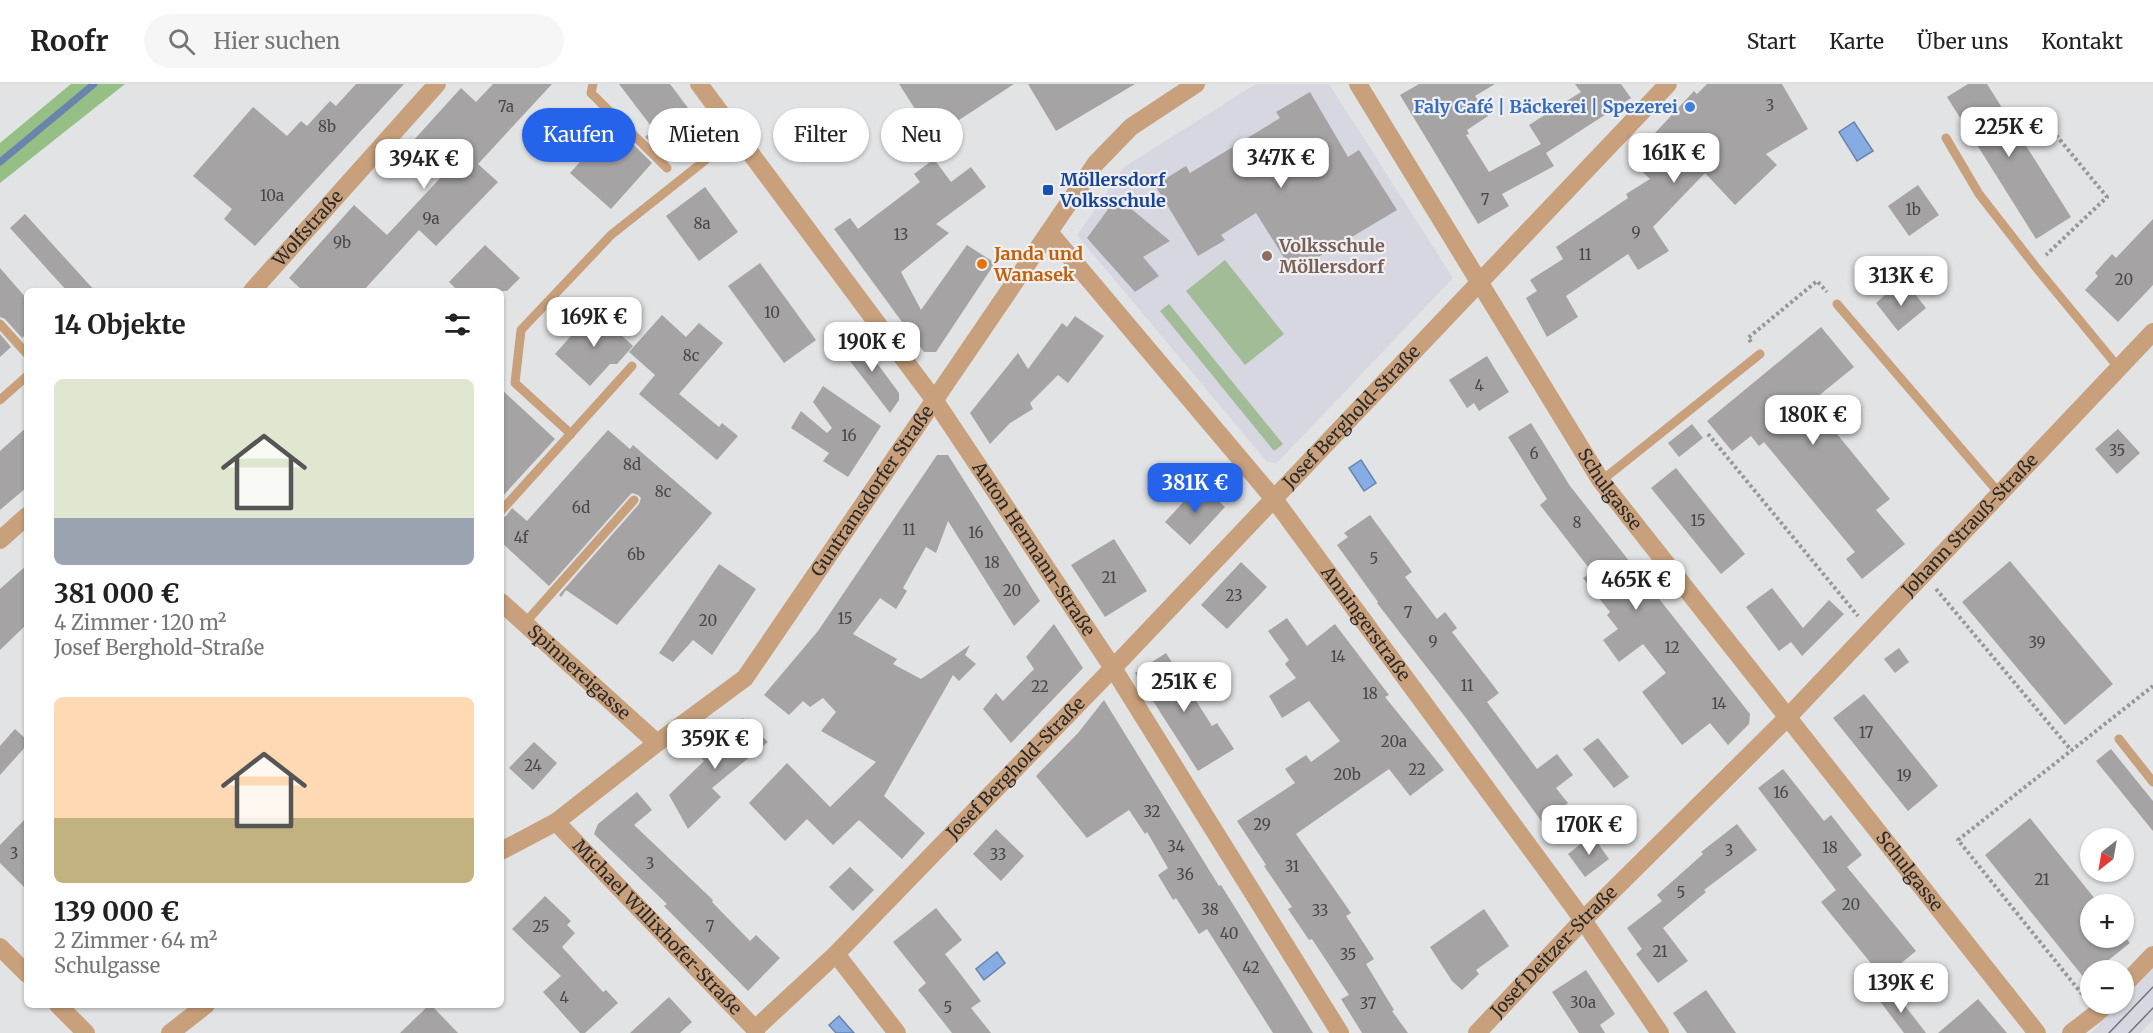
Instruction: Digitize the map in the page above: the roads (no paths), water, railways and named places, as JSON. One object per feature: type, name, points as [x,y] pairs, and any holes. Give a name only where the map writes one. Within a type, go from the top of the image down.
[{"type":"street","name":"Wolfstraße","points":[[255,288],[437,84]]},
{"type":"street","name":"Anton Hermann-Straße","points":[[699,84],[717,108]]},
{"type":"street","name":"Guntramsdorfer Straße","points":[[504,848],[556,822],[745,678],[1096,162],[1131,127],[1196,84]]},
{"type":"street","name":"Schulgasse","points":[[1358,84],[1602,481],[2037,1033]]},
{"type":"street","name":"Josef Berghold-Straße","points":[[756,1031],[836,954],[1113,668],[1668,84]]},
{"type":"street","name":"Anton Hermann-Straße","points":[[757,162],[935,401],[1113,668],[1340,1033]]},
{"type":"street","name":"Anningerstraße","points":[[1049,232],[1275,499],[1582,920],[1660,1033]]},
{"type":"street","name":"Johann Strauß-Straße","points":[[1787,718],[2153,332]]},
{"type":"street","points":[[0,540],[24,519]]},
{"type":"street","name":"Spinnereigasse","points":[[504,605],[657,743]]},
{"type":"street","name":"Josef Deitzer-Straße","points":[[1476,1033],[1582,920],[1787,718]]},
{"type":"street","name":"Michael Willixhofer-Straße","points":[[556,822],[756,1031]]},
{"type":"street","points":[[0,947],[24,971]]},
{"type":"street","points":[[836,954],[897,1033]]},
{"type":"street","points":[[2134,975],[2153,955]]},
{"type":"street","points":[[61,1008],[86,1033]]},
{"type":"street","points":[[170,1033],[202,1008]]},
{"type":"street","points":[[2071,1033],[2095,1014]]},
{"type":"lane","points":[[593,84],[591,93],[667,168]]},
{"type":"lane","points":[[1947,138],[1979,194],[2034,266],[2118,367]]},
{"type":"lane","points":[[571,434],[515,383],[521,330],[611,235],[703,162]]},
{"type":"lane","points":[[1837,304],[1999,493]]},
{"type":"lane","points":[[0,324],[24,351]]},
{"type":"lane","points":[[1602,481],[1760,354]]},
{"type":"lane","points":[[504,508],[633,366]]},
{"type":"lane","points":[[0,400],[24,379]]},
{"type":"lane","points":[[525,623],[634,500]]},
{"type":"lane","points":[[2119,740],[2153,782]]},
{"type":"water","points":[[1854,122],[1873,151],[1857,161],[1839,132]]},
{"type":"water","points":[[1361,460],[1376,483],[1364,491],[1349,468]]},
{"type":"water","points":[[997,952],[1005,963],[984,980],[976,969]]},
{"type":"water","points":[[839,1016],[854,1033],[836,1033],[829,1025]]},
{"type":"waterway","points":[[0,162],[94,84]]},
{"type":"tram line","points":[[2109,1033],[2153,987]]},
{"type":"tram line","points":[[2129,1033],[2153,1008]]},
{"type":"place","name":"Faly Café | Bäckerei | Spezerei","points":[[1690,107]]},
{"type":"place","name":"Möllersdorf Volksschule","points":[[1048,190]]},
{"type":"place","name":"Volksschule Möllersdorf","points":[[1267,256]]},
{"type":"place","name":"Janda und Wanasek","points":[[982,264]]}]
